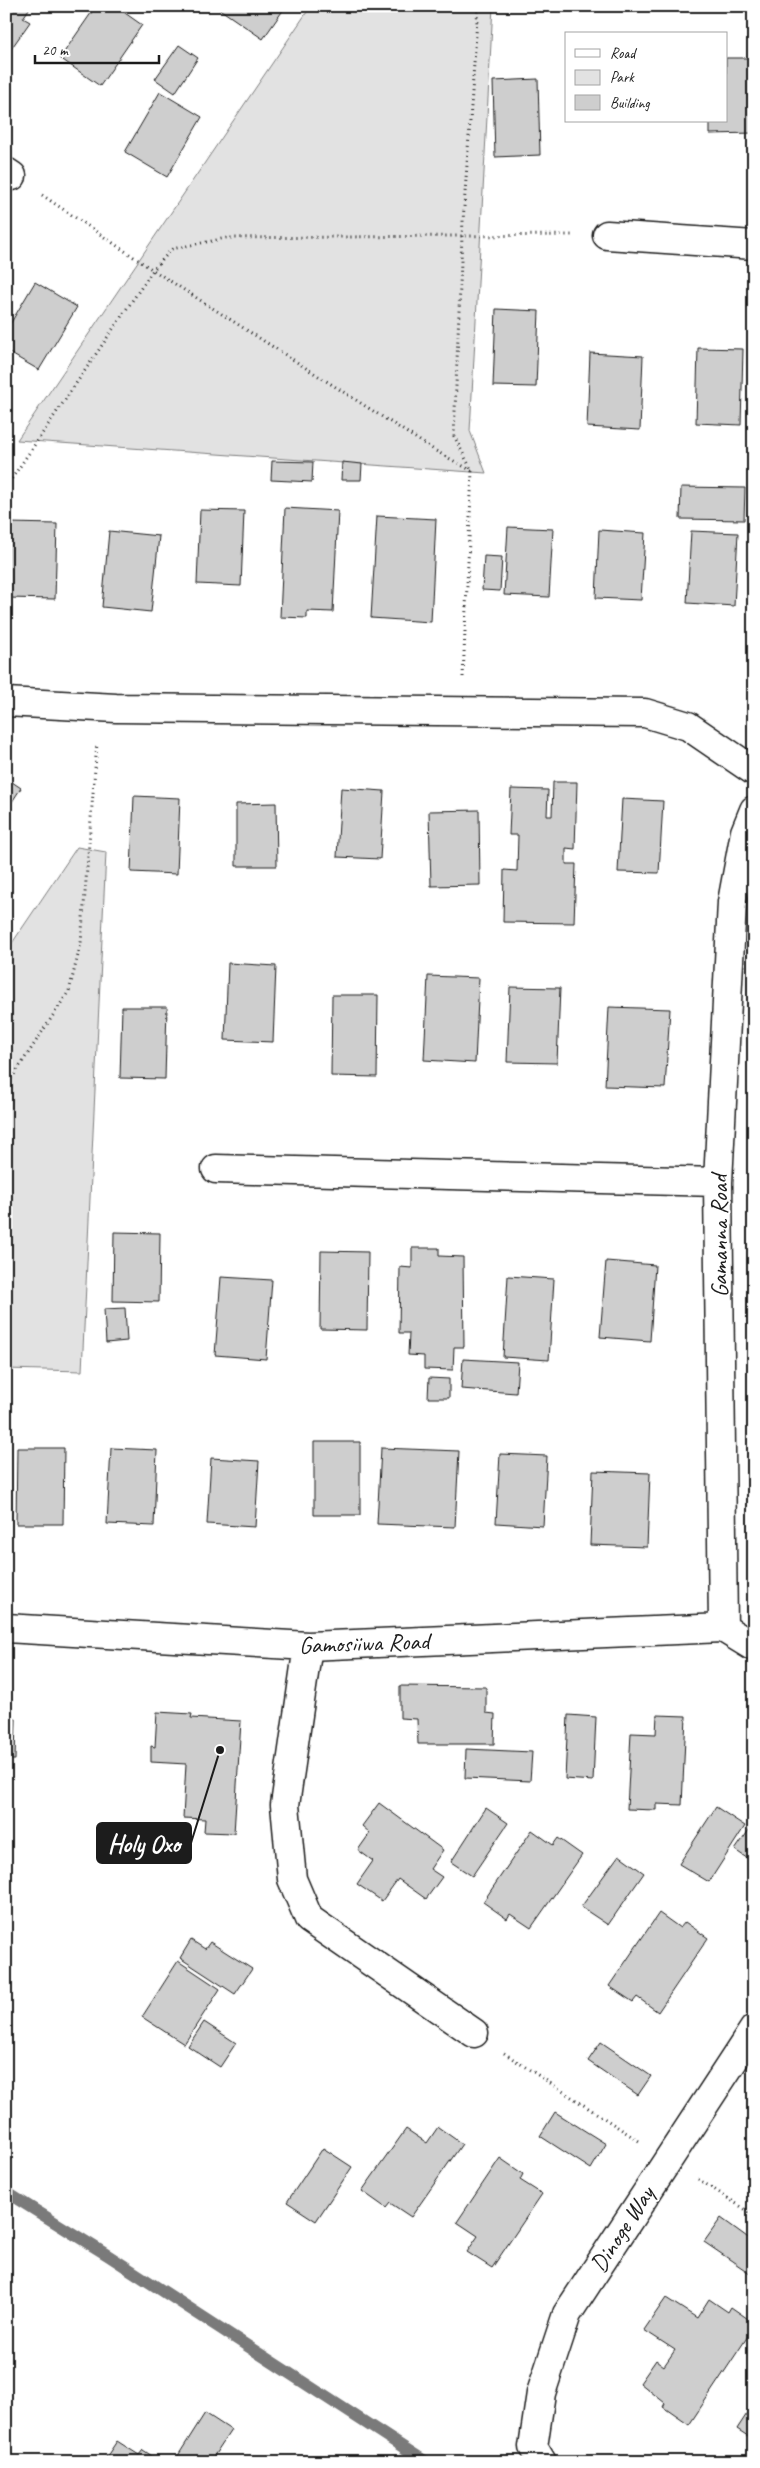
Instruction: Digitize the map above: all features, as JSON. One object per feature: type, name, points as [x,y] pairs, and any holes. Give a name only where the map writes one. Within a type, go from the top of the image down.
[{"type":"street","points":[[607,235],[754,245]]},
{"type":"street","points":[[6,702],[100,708],[645,713],[688,726],[754,771]]},
{"type":"street","name":"Gamanna Road","points":[[722,1628],[718,1182],[732,902],[745,832],[754,810]]},
{"type":"street","points":[[216,1169],[718,1182]]},
{"type":"street","name":"Gamosiiwa Road","points":[[6,1628],[308,1646],[722,1628]]},
{"type":"street","points":[[722,1628],[754,1647]]},
{"type":"street","points":[[308,1646],[285,1805],[292,1879],[310,1919],[474,2033]]},
{"type":"street","name":"Dinoge Way","points":[[538,2454],[541,2393],[566,2314],[754,2029]]},
{"type":"path","points":[[461,712],[472,471],[454,436],[462,236],[478,6]]},
{"type":"path","points":[[9,174],[153,270],[434,450],[472,471]]},
{"type":"path","points":[[6,487],[153,270],[172,249],[226,238],[607,235]]},
{"type":"path","points":[[6,1087],[69,991],[81,943],[100,708]]},
{"type":"path","points":[[474,2033],[754,2215]]},
{"type":"green space","points":[[311,6],[493,6],[470,431],[486,473],[17,440]]},
{"type":"green space","points":[[77,847],[106,852],[82,1371],[6,1369],[6,952]]},
{"type":"building","points":[[6,6],[31,6],[23,18],[30,22],[6,56]]},
{"type":"building","points":[[96,6],[115,6],[142,25],[100,86],[60,58]]},
{"type":"building","points":[[219,6],[286,6],[263,39],[218,8]]},
{"type":"building","points":[[179,45],[198,58],[175,93],[155,79]]},
{"type":"building","points":[[728,58],[753,58],[754,133],[710,134],[710,122],[728,122]]},
{"type":"building","points":[[538,79],[540,155],[495,157],[493,81]]},
{"type":"building","points":[[160,92],[202,117],[167,177],[125,152]]},
{"type":"building","points":[[35,282],[77,307],[39,370],[6,351],[6,331]]},
{"type":"building","points":[[496,309],[539,311],[536,387],[493,386]]},
{"type":"building","points":[[698,348],[743,349],[741,425],[696,423]]},
{"type":"building","points":[[590,353],[643,356],[640,430],[587,427]]},
{"type":"building","points":[[272,461],[313,462],[312,482],[271,480]]},
{"type":"building","points":[[342,462],[362,464],[361,480],[341,480]]},
{"type":"building","points":[[681,487],[745,488],[744,520],[680,519]]},
{"type":"building","points":[[285,508],[338,511],[333,612],[307,611],[307,618],[280,617]]},
{"type":"building","points":[[200,510],[244,511],[241,586],[197,584]]},
{"type":"building","points":[[377,516],[436,519],[431,622],[371,618]]},
{"type":"building","points":[[9,523],[57,524],[55,599],[7,598]]},
{"type":"building","points":[[508,527],[553,529],[549,597],[504,595]]},
{"type":"building","points":[[599,530],[645,533],[641,600],[596,598]]},
{"type":"building","points":[[109,531],[159,536],[151,612],[102,607]]},
{"type":"building","points":[[691,531],[738,533],[734,606],[687,603]]},
{"type":"building","points":[[484,556],[502,557],[500,591],[482,590]]},
{"type":"building","points":[[6,778],[21,788],[6,811]]},
{"type":"building","points":[[553,782],[577,782],[575,849],[566,848],[566,864],[576,864],[574,923],[503,922],[504,870],[517,871],[518,835],[509,835],[511,789],[548,790],[547,816],[552,816]]},
{"type":"building","points":[[341,788],[384,791],[380,859],[337,857]]},
{"type":"building","points":[[134,796],[180,798],[177,874],[131,872]]},
{"type":"building","points":[[622,799],[663,801],[659,873],[618,872]]},
{"type":"building","points":[[276,803],[277,866],[236,866],[236,804]]},
{"type":"building","points":[[479,810],[480,885],[431,886],[429,811]]},
{"type":"building","points":[[228,963],[276,966],[273,1042],[225,1040]]},
{"type":"building","points":[[428,976],[479,978],[475,1063],[424,1060]]},
{"type":"building","points":[[510,987],[560,988],[557,1063],[507,1062]]},
{"type":"building","points":[[332,995],[378,995],[377,1077],[331,1076]]},
{"type":"building","points":[[122,1007],[167,1007],[165,1079],[120,1078]]},
{"type":"building","points":[[609,1007],[670,1009],[665,1088],[605,1086]]},
{"type":"building","points":[[114,1232],[160,1233],[159,1302],[113,1301]]},
{"type":"building","points":[[412,1248],[439,1248],[439,1256],[463,1257],[464,1347],[454,1347],[453,1370],[424,1369],[424,1356],[408,1355],[409,1333],[399,1333],[400,1267],[412,1268]]},
{"type":"building","points":[[321,1251],[368,1252],[367,1330],[320,1329]]},
{"type":"building","points":[[606,1261],[655,1265],[650,1341],[600,1337]]},
{"type":"building","points":[[508,1276],[554,1279],[549,1360],[503,1357]]},
{"type":"building","points":[[221,1277],[272,1280],[266,1359],[215,1355]]},
{"type":"building","points":[[125,1308],[127,1341],[106,1343],[104,1309]]},
{"type":"building","points":[[463,1359],[518,1362],[516,1393],[461,1389]]},
{"type":"building","points":[[429,1378],[449,1379],[449,1398],[428,1398]]},
{"type":"building","points":[[314,1442],[360,1442],[360,1515],[314,1515]]},
{"type":"building","points":[[17,1448],[64,1448],[63,1524],[16,1524]]},
{"type":"building","points":[[111,1448],[157,1450],[154,1526],[107,1524]]},
{"type":"building","points":[[381,1448],[459,1451],[455,1527],[377,1524]]},
{"type":"building","points":[[500,1454],[547,1456],[543,1526],[496,1523]]},
{"type":"building","points":[[211,1458],[259,1461],[255,1527],[207,1524]]},
{"type":"building","points":[[593,1471],[650,1473],[647,1547],[590,1545]]},
{"type":"building","points":[[400,1686],[486,1687],[486,1713],[495,1714],[494,1744],[418,1744],[417,1719],[400,1718]]},
{"type":"building","points":[[157,1712],[192,1714],[191,1718],[241,1721],[234,1833],[204,1832],[205,1819],[183,1818],[186,1764],[151,1762],[151,1746],[155,1747]]},
{"type":"building","points":[[568,1715],[596,1717],[593,1781],[565,1779]]},
{"type":"building","points":[[657,1715],[686,1716],[682,1805],[656,1804],[656,1810],[627,1809],[631,1733],[656,1734]]},
{"type":"building","points":[[6,1719],[16,1719],[15,1760],[6,1760]]},
{"type":"building","points":[[466,1749],[532,1752],[530,1781],[465,1778]]},
{"type":"building","points":[[379,1803],[443,1850],[430,1869],[442,1877],[426,1899],[398,1879],[382,1901],[357,1884],[373,1861],[358,1850],[370,1833],[362,1826]]},
{"type":"building","points":[[716,1807],[745,1826],[709,1882],[679,1864]]},
{"type":"building","points":[[486,1808],[508,1823],[472,1876],[451,1862]]},
{"type":"building","points":[[754,1823],[754,1863],[735,1850]]},
{"type":"building","points":[[532,1830],[553,1845],[558,1838],[582,1855],[531,1928],[510,1914],[507,1919],[483,1902]]},
{"type":"building","points":[[619,1855],[644,1873],[608,1925],[581,1907]]},
{"type":"building","points":[[659,1913],[680,1928],[685,1922],[708,1938],[658,2012],[637,1997],[633,2002],[609,1986]]},
{"type":"building","points":[[191,1940],[205,1949],[210,1942],[252,1969],[235,1994],[180,1958]]},
{"type":"building","points":[[178,1961],[220,1989],[184,2044],[142,2017]]},
{"type":"building","points":[[204,2022],[236,2043],[220,2067],[188,2046]]},
{"type":"building","points":[[601,2042],[651,2076],[638,2095],[588,2061]]},
{"type":"building","points":[[555,2112],[606,2144],[591,2169],[540,2136]]},
{"type":"building","points":[[438,2127],[462,2144],[411,2217],[390,2203],[386,2208],[362,2191],[406,2129],[427,2143]]},
{"type":"building","points":[[323,2148],[352,2167],[316,2221],[287,2202]]},
{"type":"building","points":[[500,2158],[523,2174],[520,2180],[542,2194],[492,2268],[467,2252],[478,2236],[457,2222]]},
{"type":"building","points":[[721,2218],[754,2242],[754,2276],[704,2242]]},
{"type":"building","points":[[666,2298],[697,2318],[709,2299],[728,2312],[731,2307],[754,2323],[754,2327],[689,2425],[663,2407],[665,2403],[640,2383],[656,2360],[664,2366],[675,2350],[644,2330]]},
{"type":"building","points":[[754,2403],[754,2440],[737,2429]]},
{"type":"building","points":[[205,2413],[231,2430],[210,2462],[174,2462]]},
{"type":"building","points":[[117,2441],[139,2455],[143,2450],[161,2462],[103,2462]]},
{"type":"waterway","points":[[6,2192],[109,2256],[426,2462]]},
{"type":"place","name":"Holy Oxo","points":[[220,1750]]}]
